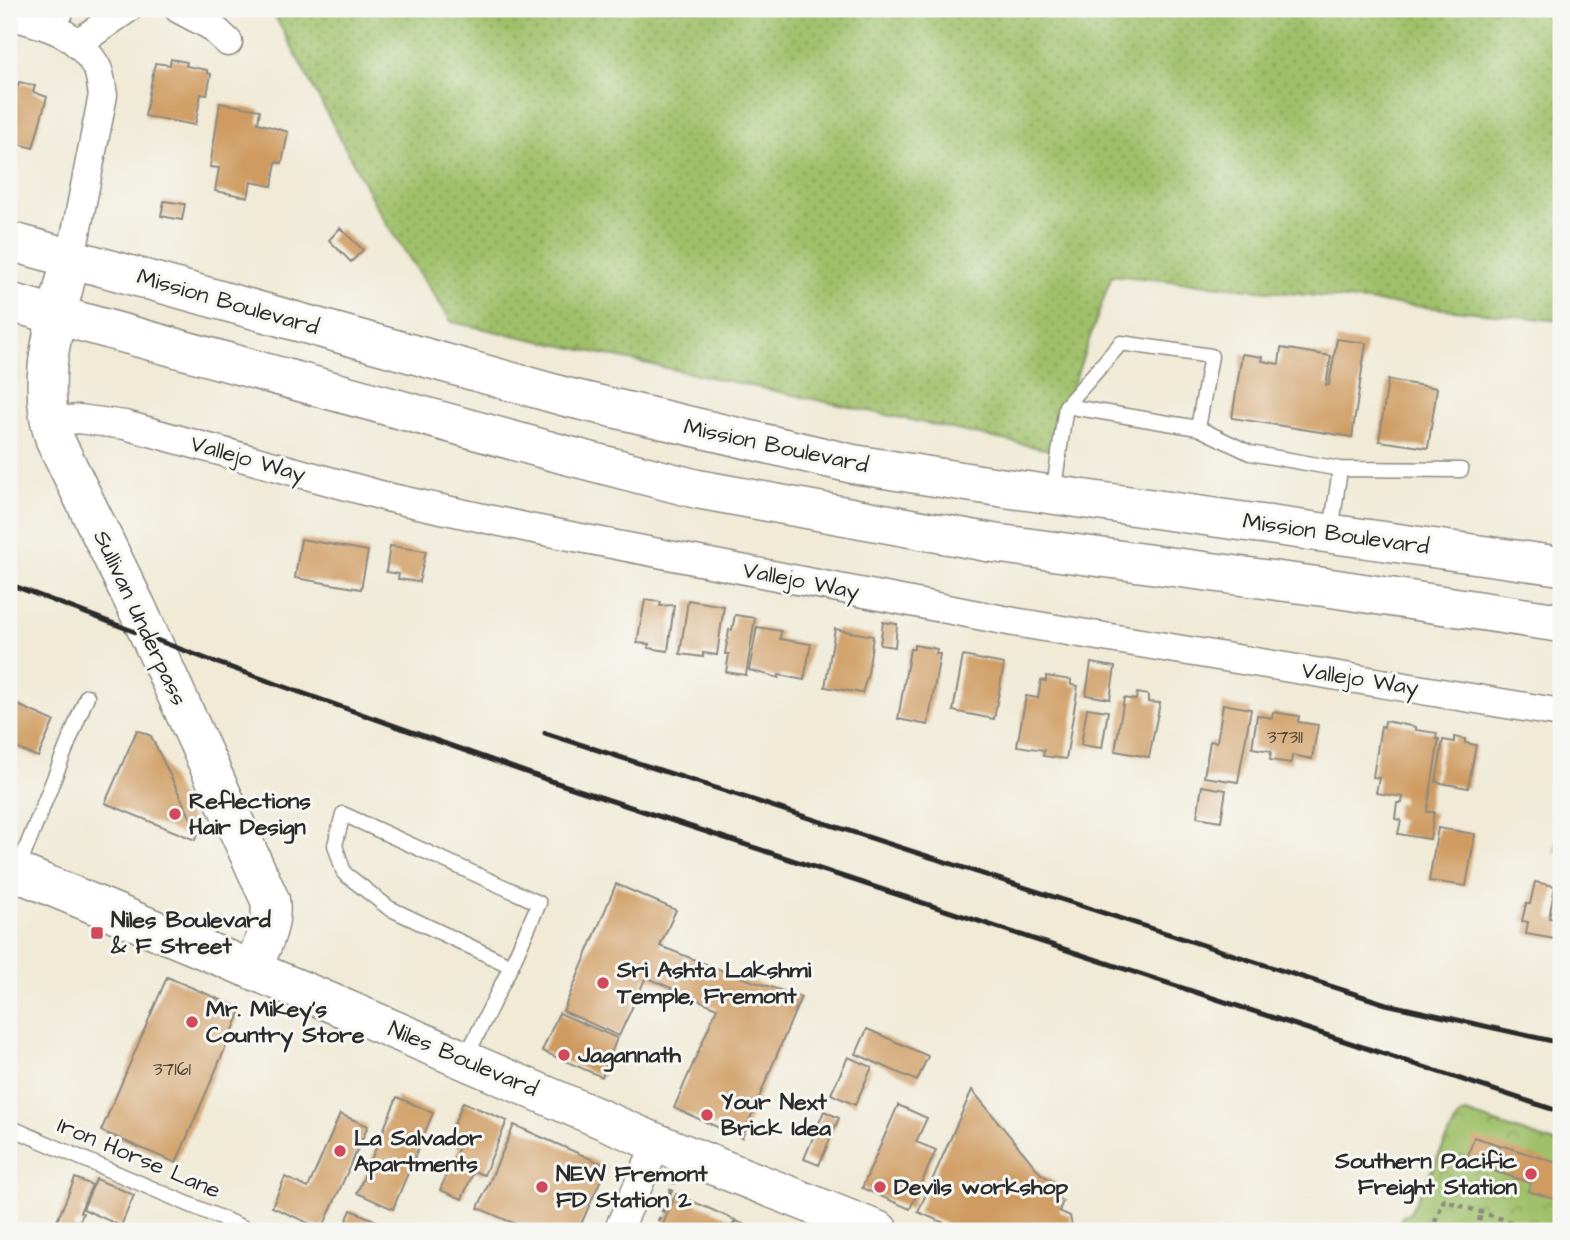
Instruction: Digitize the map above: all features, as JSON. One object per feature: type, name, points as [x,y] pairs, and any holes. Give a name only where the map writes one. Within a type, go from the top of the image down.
[{"type":"main road","name":"Mission Boulevard","points":[[9,241],[566,397],[702,431],[853,464],[1053,495],[1561,566]]},
{"type":"main road","name":"Sullivan Underpass","points":[[71,258],[45,378],[49,422],[55,440],[137,608],[270,900],[272,913],[269,926],[252,970]]},
{"type":"main road","points":[[9,302],[697,489],[993,543],[1324,587],[1561,623]]},
{"type":"main road","points":[[1324,587],[1331,532]]},
{"type":"main road","name":"Niles Boulevard","points":[[13,870],[657,1143],[879,1231]]},
{"type":"street","points":[[9,15],[68,27],[127,9]]},
{"type":"street","points":[[179,9],[211,26],[228,42]]},
{"type":"street","points":[[68,27],[97,69],[103,95],[71,258]]},
{"type":"street","name":"Vallejo Way","points":[[49,422],[79,419],[125,425],[391,498],[529,528],[960,612],[1561,713]]},
{"type":"street","points":[[618,1231],[657,1143]]},
{"type":"lane","points":[[1053,495],[1066,406],[1121,342],[1210,356],[1198,428]]},
{"type":"lane","points":[[1066,406],[1198,428],[1250,453],[1339,469],[1461,470]]},
{"type":"lane","points":[[1331,532],[1339,469]]},
{"type":"lane","points":[[13,870],[87,696]]},
{"type":"lane","points":[[464,1060],[511,966],[539,903],[343,814],[335,845],[344,873],[389,908],[511,966]]},
{"type":"lane","name":"Iron Horse Lane","points":[[9,1127],[251,1231]]},
{"type":"path","points":[[655,1231],[676,1178]]},
{"type":"path","points":[[1431,1231],[1444,1200],[1524,1229],[1538,1231]]},
{"type":"path","points":[[1477,1231],[1481,1213]]},
{"type":"green space","points":[[260,9],[1561,9],[1561,321],[1112,275],[1050,450],[452,322],[382,217],[273,12]]},
{"type":"green space","points":[[1466,1113],[1561,1145],[1561,1231],[1397,1231],[1402,1217],[1410,1213],[1455,1123]]},
{"type":"building","points":[[171,59],[187,62],[186,66],[207,70],[207,73],[211,74],[207,95],[201,94],[195,125],[145,116],[155,63],[170,65]]},
{"type":"building","points":[[19,82],[35,86],[33,92],[47,97],[33,148],[9,141],[9,83],[18,86]]},
{"type":"building","points":[[220,103],[260,110],[258,123],[288,132],[282,163],[276,162],[272,186],[251,182],[248,197],[215,191],[219,168],[210,167]]},
{"type":"building","points":[[164,201],[185,204],[182,220],[161,216]]},
{"type":"building","points":[[340,228],[363,250],[351,262],[329,240]]},
{"type":"building","points":[[1337,339],[1366,343],[1352,437],[1232,418],[1242,354],[1263,357],[1262,361],[1279,364],[1281,348],[1331,356],[1326,385],[1329,385]]},
{"type":"building","points":[[1388,380],[1437,388],[1428,448],[1379,441]]},
{"type":"building","points":[[301,539],[368,551],[361,589],[295,578]]},
{"type":"building","points":[[390,546],[426,551],[419,582],[398,579],[399,574],[386,572]]},
{"type":"building","points":[[645,600],[661,602],[660,606],[674,605],[668,651],[637,643]]},
{"type":"building","points":[[688,600],[724,606],[717,655],[703,653],[703,657],[680,654]]},
{"type":"building","points":[[735,615],[755,618],[746,675],[726,672],[729,654],[725,654]]},
{"type":"building","points":[[883,622],[897,624],[895,647],[880,645]]},
{"type":"building","points":[[757,627],[781,631],[780,639],[811,644],[804,680],[779,675],[779,678],[749,670]]},
{"type":"building","points":[[835,629],[873,636],[868,674],[862,693],[825,687]]},
{"type":"building","points":[[914,645],[937,649],[936,654],[940,654],[928,725],[898,719],[910,649],[914,649]]},
{"type":"building","points":[[963,656],[1004,664],[994,719],[953,711]]},
{"type":"building","points":[[1091,663],[1115,667],[1110,699],[1086,695]]},
{"type":"building","points":[[1046,676],[1071,680],[1071,685],[1078,686],[1066,759],[1043,756],[1044,750],[1017,746],[1026,696],[1038,698],[1041,680],[1046,681]]},
{"type":"building","points":[[1137,693],[1148,695],[1148,702],[1160,703],[1149,757],[1115,751],[1124,698],[1136,700]]},
{"type":"building","points":[[9,701],[54,721],[38,757],[9,745]]},
{"type":"building","points":[[1223,704],[1251,709],[1238,782],[1204,777],[1210,741],[1217,742]]},
{"type":"building","points":[[1087,708],[1108,711],[1102,748],[1081,745]]},
{"type":"building","points":[[1273,712],[1299,716],[1298,722],[1318,725],[1312,759],[1292,755],[1291,763],[1270,760],[1271,751],[1252,748],[1257,715],[1272,718]]},
{"type":"building","points":[[1385,721],[1437,733],[1436,739],[1439,739],[1427,812],[1434,812],[1430,839],[1398,834],[1401,820],[1395,819],[1397,803],[1402,803],[1403,797],[1376,793],[1379,778],[1373,777],[1381,726],[1384,727]]},
{"type":"building","points":[[137,730],[151,736],[198,833],[195,840],[105,803]]},
{"type":"building","points":[[1454,737],[1476,745],[1468,788],[1436,782],[1443,740],[1454,742]]},
{"type":"building","points":[[1202,786],[1226,790],[1221,821],[1197,817]]},
{"type":"building","points":[[1558,826],[1561,827],[1561,853],[1554,852]]},
{"type":"building","points":[[1438,828],[1475,834],[1466,886],[1429,881]]},
{"type":"building","points":[[1535,882],[1555,886],[1549,918],[1561,920],[1561,940],[1526,934],[1528,922],[1522,921],[1526,904],[1530,904]]},
{"type":"building","points":[[616,884],[676,910],[660,946],[731,974],[801,997],[742,1138],[674,1108],[717,1008],[646,977],[619,1036],[563,1011]]},
{"type":"building","points":[[167,977],[242,1009],[176,1163],[101,1131]]},
{"type":"building","points":[[559,1013],[617,1038],[602,1077],[542,1051]]},
{"type":"building","points":[[867,1029],[928,1056],[917,1081],[856,1054]]},
{"type":"building","points":[[848,1057],[872,1067],[855,1105],[831,1094]]},
{"type":"building","points":[[972,1090],[1041,1174],[1057,1184],[1054,1191],[1060,1194],[1058,1199],[1063,1201],[1059,1211],[1070,1216],[1073,1231],[963,1231],[918,1212]]},
{"type":"building","points":[[397,1097],[433,1113],[393,1209],[357,1193]]},
{"type":"building","points":[[463,1102],[507,1121],[484,1175],[474,1171],[462,1199],[440,1190],[459,1147],[447,1142]]},
{"type":"building","points":[[898,1105],[927,1118],[916,1142],[936,1150],[910,1209],[862,1188]]},
{"type":"building","points":[[824,1111],[839,1118],[819,1165],[804,1159]]},
{"type":"building","name":"La Salvador Apartments","points":[[340,1114],[368,1126],[322,1229],[272,1207],[285,1177],[308,1188]]},
{"type":"building","name":"NEW Fremont FD Station 2","points":[[514,1125],[607,1166],[578,1231],[532,1231],[478,1208]]},
{"type":"building","name":"Southern Pacific Freight Station","points":[[1474,1137],[1561,1164],[1561,1201],[1528,1191],[1531,1183],[1466,1162]]},
{"type":"building","points":[[75,1178],[92,1185],[80,1212],[83,1213],[79,1223],[76,1222],[73,1227],[81,1231],[57,1231],[61,1223],[57,1221]]},
{"type":"building","points":[[96,1179],[134,1195],[121,1226],[83,1209]]},
{"type":"building","points":[[676,1194],[735,1220],[730,1231],[660,1231]]},
{"type":"building","points":[[351,1210],[388,1226],[385,1231],[342,1231]]},
{"type":"building","points":[[736,1221],[760,1231],[732,1231]]},
{"type":"railway","points":[[9,584],[212,661],[545,779],[1561,1112]]},
{"type":"railway","points":[[545,733],[1386,1004],[1561,1043]]},
{"type":"place","name":"Reflections Hair Design","points":[[175,814]]},
{"type":"place","name":"Niles Boulevard & F Street","points":[[97,933]]},
{"type":"place","name":"Sri Ashta Lakshmi Temple, Fremont","points":[[603,983]]},
{"type":"place","name":"Mr. Mikey's Country Store","points":[[192,1022]]},
{"type":"place","name":"Jagannath","points":[[564,1055]]},
{"type":"place","name":"Your Next Brick Idea","points":[[707,1115]]},
{"type":"place","name":"La Salvador Apartments","points":[[340,1151]]},
{"type":"place","name":"Southern Pacific Freight Station","points":[[1531,1174]]},
{"type":"place","name":"NEW Fremont FD Station 2","points":[[542,1187]]},
{"type":"place","name":"Devils workshop","points":[[880,1187]]}]
